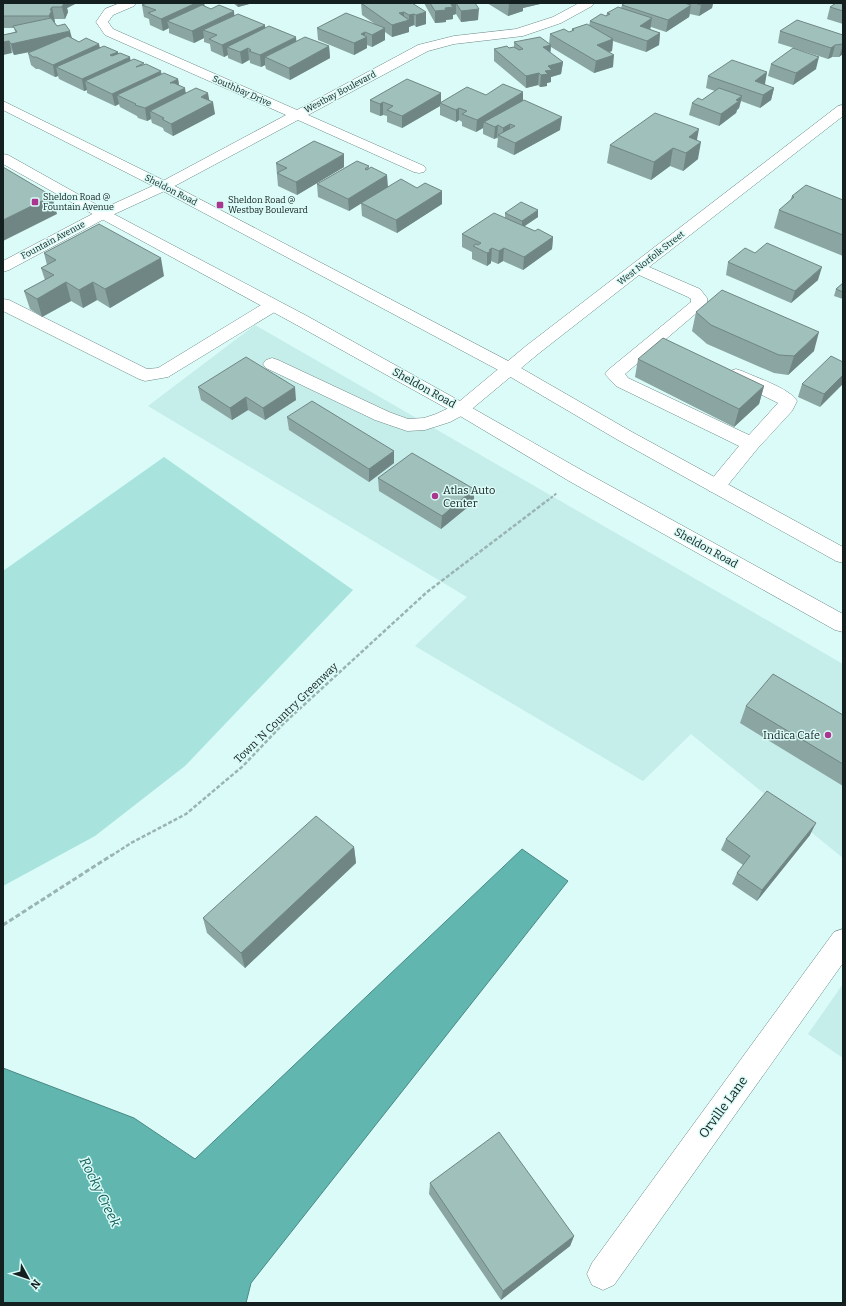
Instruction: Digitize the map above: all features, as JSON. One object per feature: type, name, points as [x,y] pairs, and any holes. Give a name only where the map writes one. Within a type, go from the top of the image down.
[{"type":"street","name":"Southbay Drive","points":[[130,3],[109,12],[102,22],[110,32],[419,169]]},
{"type":"street","name":"Westbay Boulevard","points":[[103,214],[164,186],[423,48],[454,40],[518,33],[557,20],[588,3]]},
{"type":"street","name":"Sheldon Road","points":[[3,105],[164,186],[508,368],[619,432],[843,556]]},
{"type":"street","name":"West Norfolk Street","points":[[272,364],[382,416],[407,425],[425,424],[443,418],[461,409],[508,368],[843,109]]},
{"type":"street","name":"Sheldon Road","points":[[3,158],[272,306],[301,320],[461,409],[576,476],[843,624]]},
{"type":"street","name":"Fountain Avenue","points":[[3,267],[103,214]]},
{"type":"street","points":[[638,268],[694,293],[699,298],[699,304],[664,342],[614,374],[622,382],[751,444]]},
{"type":"street","points":[[3,304],[145,375],[162,373],[272,306]]},
{"type":"street","points":[[716,486],[751,444],[786,407],[788,401],[779,395],[722,368]]},
{"type":"street","name":"Orville Lane","points":[[603,1274],[843,941]]},
{"type":"path","name":"Town 'N Country Greenway","points":[[3,925],[131,843],[186,814],[243,766],[282,725],[427,592],[562,489]]},
{"type":"shaded area","points":[[255,325],[843,664],[843,858],[691,734],[643,781],[415,646],[467,597],[148,406]]},
{"type":"shaded area","points":[[164,457],[353,590],[185,766],[95,836],[3,886],[3,571]]},
{"type":"shaded area","points":[[843,984],[843,1058],[808,1034]]},
{"type":"water","name":"Rocky Creek","points":[[522,849],[568,881],[251,1283],[246,1303],[3,1303],[3,1068],[134,1118],[195,1159]]},
{"type":"building","points":[[3,3],[64,3],[62,7],[52,7],[49,16],[3,16]]},
{"type":"building","points":[[147,3],[196,3],[161,19],[148,13],[156,10],[142,5]]},
{"type":"building","points":[[361,3],[412,3],[426,12],[416,15],[409,15],[404,12],[399,13],[409,20],[392,25]]},
{"type":"building","points":[[430,3],[450,3],[453,7],[445,8],[446,10],[435,11]]},
{"type":"building","points":[[456,3],[475,3],[479,9],[461,11]]},
{"type":"building","points":[[625,3],[684,3],[691,5],[668,20],[622,5]]},
{"type":"building","points":[[836,3],[843,4],[843,11],[830,7]]},
{"type":"building","points":[[202,5],[211,9],[219,5],[234,11],[192,31],[167,21]]},
{"type":"building","points":[[618,7],[652,18],[640,26],[660,33],[647,41],[590,21],[601,14],[606,16],[610,14],[607,13]]},
{"type":"building","points":[[346,13],[385,28],[372,35],[365,32],[361,34],[367,37],[354,43],[317,28]]},
{"type":"building","points":[[238,14],[265,25],[222,45],[209,39],[217,35],[203,30]]},
{"type":"building","points":[[51,18],[57,26],[65,24],[70,31],[11,44],[9,41],[3,42],[3,35],[17,32],[13,26]]},
{"type":"building","points":[[797,20],[843,35],[843,44],[835,45],[831,48],[780,31]]},
{"type":"building","points":[[587,24],[613,39],[597,45],[614,55],[596,61],[550,34],[564,29],[569,32],[574,30],[572,29]]},
{"type":"building","points":[[269,26],[296,37],[260,55],[249,51],[251,50],[248,48],[240,52],[227,47]]},
{"type":"building","points":[[68,36],[79,42],[86,38],[99,44],[53,65],[33,57],[28,53]]},
{"type":"building","points":[[305,37],[329,46],[289,68],[265,57]]},
{"type":"building","points":[[540,37],[551,45],[543,47],[563,62],[548,66],[552,70],[545,71],[548,74],[541,75],[539,73],[526,76],[494,49],[507,46],[509,48],[514,47],[519,50],[523,49],[514,42]]},
{"type":"building","points":[[104,46],[118,52],[110,55],[112,56],[120,53],[130,57],[82,79],[56,67]]},
{"type":"building","points":[[793,48],[819,57],[796,73],[771,64]]},
{"type":"building","points":[[134,59],[144,63],[136,67],[146,64],[161,71],[112,94],[85,81]]},
{"type":"building","points":[[732,60],[767,72],[755,81],[774,88],[763,95],[708,76]]},
{"type":"building","points":[[164,73],[178,79],[170,83],[174,83],[185,88],[145,108],[135,105],[136,104],[117,95]]},
{"type":"building","points":[[407,79],[441,93],[402,116],[387,110],[393,106],[383,102],[380,104],[370,100]]},
{"type":"building","points":[[503,84],[523,92],[477,120],[462,114],[467,111],[459,108],[456,110],[440,103],[467,87],[486,95]]},
{"type":"building","points":[[196,88],[208,93],[201,97],[213,102],[171,124],[162,119],[164,118],[150,111]]},
{"type":"building","points":[[719,88],[742,96],[736,100],[739,101],[721,114],[692,103],[698,98],[702,100]]},
{"type":"building","points":[[524,100],[562,117],[515,143],[498,135],[515,126],[510,124],[503,128],[498,125],[495,127],[484,122]]},
{"type":"building","points":[[655,113],[699,129],[689,137],[701,142],[686,153],[673,148],[654,162],[610,145]]},
{"type":"building","points":[[314,141],[344,154],[296,182],[277,173],[287,168],[276,163]]},
{"type":"building","points":[[357,161],[369,166],[365,169],[367,170],[371,167],[387,175],[348,199],[317,184]]},
{"type":"building","points":[[3,167],[52,196],[3,220]]},
{"type":"building","points":[[401,179],[417,188],[425,183],[442,191],[396,220],[361,203]]},
{"type":"building","points":[[806,185],[843,200],[843,235],[779,210],[794,197],[792,196]]},
{"type":"building","points":[[521,202],[538,210],[522,221],[505,213]]},
{"type":"building","points":[[494,213],[535,231],[538,229],[553,237],[524,257],[504,248],[499,251],[492,248],[489,250],[491,251],[487,253],[473,246],[481,243],[462,234]]},
{"type":"building","points":[[99,224],[161,258],[105,289],[93,282],[79,290],[66,282],[37,299],[24,291],[54,275],[41,268],[56,260],[44,253]]},
{"type":"building","points":[[767,243],[822,267],[795,291],[728,262],[745,248],[755,253]]},
{"type":"building","points":[[843,283],[843,292],[836,289]]},
{"type":"building","points":[[722,290],[819,332],[794,356],[779,355],[711,325],[696,312]]},
{"type":"building","points":[[663,338],[764,386],[739,409],[638,359]]},
{"type":"building","points":[[831,356],[843,362],[843,375],[824,394],[802,384]]},
{"type":"building","points":[[246,357],[295,387],[263,408],[246,397],[230,408],[198,387]]},
{"type":"building","points":[[312,401],[394,451],[369,469],[287,417]]},
{"type":"building","points":[[412,453],[474,489],[442,516],[378,478]]},
{"type":"building","points":[[773,674],[843,715],[843,764],[746,706]]},
{"type":"building","points":[[767,791],[816,823],[762,890],[737,873],[750,856],[726,839]]},
{"type":"building","points":[[316,816],[354,847],[241,953],[203,918]]},
{"type":"building","points":[[499,1132],[574,1236],[503,1291],[430,1183]]},
{"type":"place","name":"Sheldon Road @ Fountain Avenue","points":[[35,202]]},
{"type":"place","name":"Sheldon Road @ Westbay Boulevard","points":[[220,205]]},
{"type":"place","name":"Atlas Auto Center","points":[[435,496]]},
{"type":"place","name":"Indica Cafe","points":[[828,735]]}]
